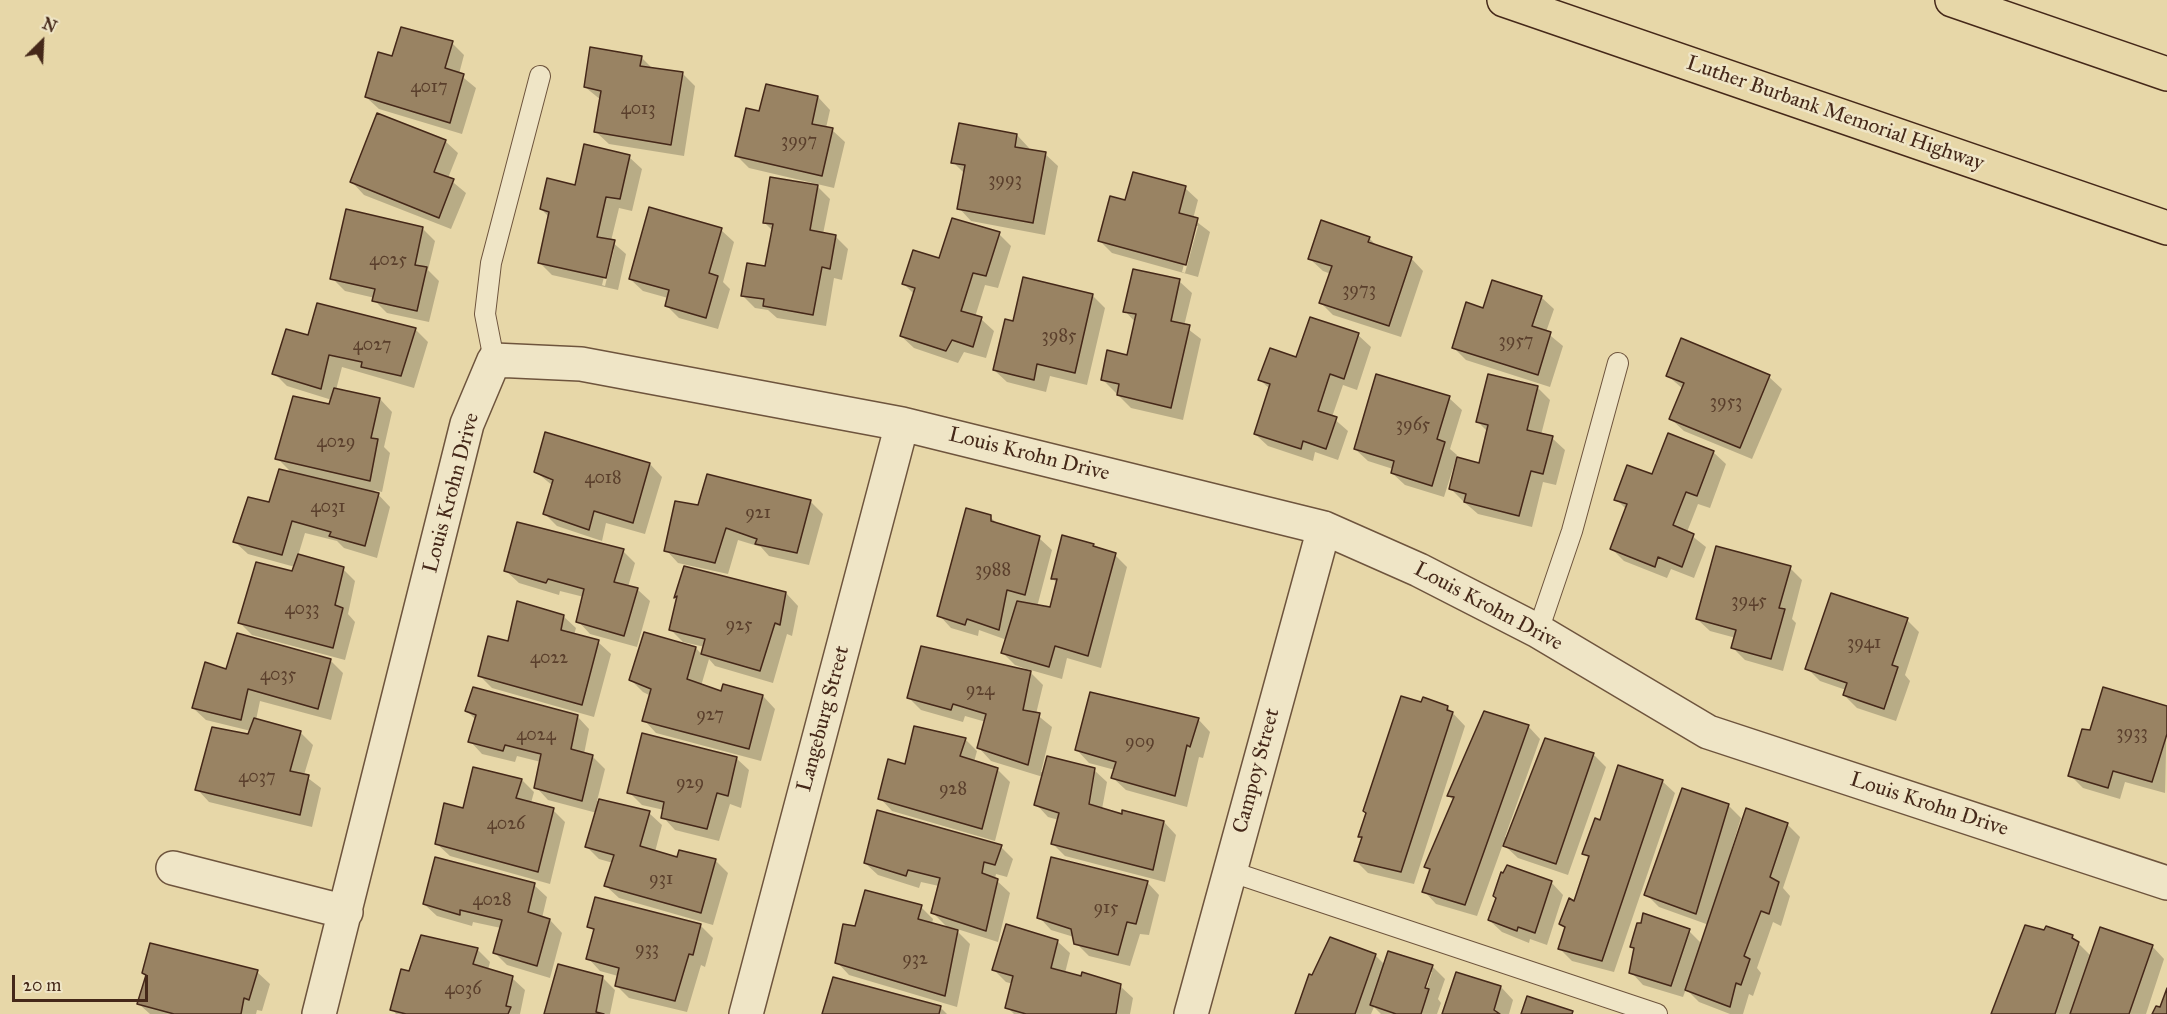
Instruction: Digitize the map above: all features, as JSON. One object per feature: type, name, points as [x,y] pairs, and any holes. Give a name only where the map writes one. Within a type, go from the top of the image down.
[{"type":"highway","name":"Luther Burbank Memorial Highway","points":[[1504,0],[2167,228]]},
{"type":"highway","points":[[1952,0],[2167,74]]},
{"type":"street","name":"Louis Krohn Drive","points":[[319,1014],[467,424],[494,360],[581,364],[902,424],[1324,528],[1419,570],[1538,631],[1708,732],[2167,883]]},
{"type":"street","name":"Langeburg Street","points":[[747,1014],[902,424]]},
{"type":"street","name":"Campoy Street","points":[[1191,1014],[1324,528]]},
{"type":"street","points":[[173,868],[346,912]]},
{"type":"lane","points":[[494,360],[484,314],[491,263],[540,76]]},
{"type":"lane","points":[[1538,631],[1572,531],[1618,363]]},
{"type":"lane","points":[[1230,871],[1657,1014]]},
{"type":"building","points":[[401,27],[453,41],[445,68],[464,74],[450,123],[365,97],[378,52],[392,56]]},
{"type":"building","points":[[590,47],[642,56],[640,66],[683,72],[671,145],[594,132],[601,91],[584,87]]},
{"type":"building","points":[[766,84],[818,96],[812,124],[833,128],[822,176],[735,156],[746,108],[759,111]]},
{"type":"building","points":[[377,113],[446,140],[434,172],[454,179],[439,218],[350,182]]},
{"type":"building","points":[[959,123],[1017,134],[1015,147],[1046,152],[1033,223],[957,209],[965,165],[951,163]]},
{"type":"building","points":[[584,144],[630,155],[620,199],[606,197],[597,237],[615,240],[606,278],[538,263],[549,212],[540,209],[547,178],[575,185]]},
{"type":"building","points":[[1133,172],[1186,186],[1179,213],[1198,218],[1186,265],[1098,241],[1110,196],[1125,200]]},
{"type":"building","points":[[770,177],[818,185],[810,230],[836,235],[830,269],[822,267],[813,315],[763,306],[764,299],[741,296],[747,263],[765,266],[773,224],[763,223]]},
{"type":"building","points":[[649,207],[722,228],[709,273],[718,276],[706,318],[665,306],[669,290],[629,279]]},
{"type":"building","points":[[346,209],[423,227],[415,265],[427,267],[417,311],[372,301],[375,289],[330,279]]},
{"type":"building","points":[[952,218],[1000,232],[986,276],[973,273],[961,311],[982,317],[973,347],[952,340],[946,351],[900,336],[915,288],[902,284],[913,250],[939,258]]},
{"type":"building","points":[[1321,220],[1370,237],[1368,242],[1412,257],[1389,326],[1319,303],[1332,266],[1308,259]]},
{"type":"building","points":[[1133,269],[1180,279],[1171,321],[1190,325],[1171,408],[1117,395],[1119,384],[1101,380],[1107,350],[1127,355],[1136,314],[1123,312]]},
{"type":"building","points":[[1023,277],[1093,294],[1075,373],[1037,364],[1034,380],[993,370],[1005,319],[1013,321]]},
{"type":"building","points":[[1492,280],[1542,296],[1532,326],[1551,332],[1538,375],[1452,348],[1466,302],[1483,308]]},
{"type":"building","points":[[317,303],[416,328],[401,376],[361,367],[362,362],[329,355],[321,389],[272,374],[286,329],[308,335]]},
{"type":"building","points":[[1310,317],[1359,333],[1344,379],[1330,374],[1318,411],[1337,417],[1326,449],[1303,441],[1301,449],[1254,434],[1270,384],[1258,380],[1270,348],[1296,357]]},
{"type":"building","points":[[1681,338],[1770,375],[1740,448],[1669,419],[1684,383],[1666,376]]},
{"type":"building","points":[[1376,374],[1450,396],[1437,439],[1445,442],[1432,486],[1391,473],[1394,461],[1354,449]]},
{"type":"building","points":[[1488,374],[1538,386],[1527,430],[1553,436],[1543,474],[1531,471],[1519,516],[1464,502],[1466,494],[1449,489],[1457,457],[1479,463],[1488,425],[1476,422]]},
{"type":"building","points":[[334,388],[380,398],[371,438],[378,439],[370,481],[275,459],[293,396],[329,404]]},
{"type":"building","points":[[545,432],[650,463],[633,523],[594,511],[589,530],[543,514],[553,480],[534,472]]},
{"type":"building","points":[[1668,433],[1714,451],[1697,496],[1686,492],[1673,525],[1694,534],[1682,567],[1658,557],[1655,567],[1610,549],[1627,504],[1614,500],[1627,465],[1652,474]]},
{"type":"building","points":[[279,469],[379,493],[365,546],[329,536],[331,532],[292,521],[282,555],[233,542],[248,497],[269,502]]},
{"type":"building","points":[[707,474],[811,500],[797,553],[755,544],[757,539],[726,528],[715,563],[664,551],[675,501],[698,505]]},
{"type":"building","points":[[966,508],[991,515],[991,521],[1040,536],[1025,595],[1007,590],[999,630],[967,619],[965,625],[937,616]]},
{"type":"building","points":[[517,522],[624,549],[614,582],[638,588],[624,636],[576,622],[584,589],[548,579],[546,583],[504,571]]},
{"type":"building","points":[[1062,535],[1116,553],[1088,656],[1055,646],[1049,667],[1001,653],[1017,601],[1050,607],[1057,579],[1051,579]]},
{"type":"building","points":[[1716,546],[1791,566],[1779,608],[1785,609],[1771,659],[1731,648],[1736,630],[1696,619]]},
{"type":"building","points":[[298,554],[344,567],[335,605],[343,608],[333,648],[238,623],[256,562],[292,571]]},
{"type":"building","points":[[684,566],[786,592],[780,625],[775,623],[760,671],[701,654],[705,639],[669,630],[677,596],[674,598]]},
{"type":"building","points":[[1831,593],[1908,618],[1892,665],[1898,667],[1884,709],[1843,695],[1847,683],[1805,669]]},
{"type":"building","points":[[517,601],[564,615],[561,630],[599,640],[582,705],[478,676],[488,636],[508,641]]},
{"type":"building","points":[[644,632],[696,647],[687,679],[721,691],[723,684],[763,695],[749,749],[642,721],[651,689],[629,680]]},
{"type":"building","points":[[237,633],[331,659],[318,709],[248,689],[241,720],[192,708],[205,662],[226,669]]},
{"type":"building","points":[[921,646],[1031,671],[1023,710],[1040,713],[1028,765],[977,748],[986,714],[953,704],[951,710],[907,698]]},
{"type":"building","points":[[473,687],[578,715],[571,749],[593,755],[582,801],[534,788],[541,754],[505,745],[503,751],[468,742],[476,715],[465,711]]},
{"type":"building","points":[[2103,687],[2167,706],[2167,734],[2152,782],[2113,771],[2108,788],[2068,776],[2082,729],[2090,730]]},
{"type":"building","points":[[1090,692],[1199,718],[1190,747],[1187,745],[1175,796],[1111,778],[1116,762],[1075,750]]},
{"type":"building","points":[[1401,696],[1421,702],[1423,697],[1448,706],[1447,710],[1453,712],[1401,872],[1354,861],[1362,837],[1358,837],[1366,813],[1363,811]]},
{"type":"building","points":[[1484,711],[1529,725],[1465,905],[1422,892],[1430,869],[1424,867],[1454,797],[1447,796]]},
{"type":"building","points":[[254,718],[301,731],[290,771],[309,775],[300,815],[195,790],[212,727],[248,734]]},
{"type":"building","points":[[914,726],[966,738],[960,756],[998,768],[982,829],[878,799],[888,759],[905,764]]},
{"type":"building","points":[[642,733],[737,757],[728,796],[717,793],[707,829],[661,818],[664,802],[627,793]]},
{"type":"building","points":[[1545,738],[1594,753],[1556,864],[1503,846]]},
{"type":"building","points":[[1047,756],[1095,768],[1089,804],[1122,814],[1122,810],[1164,821],[1153,870],[1051,844],[1059,813],[1034,805]]},
{"type":"building","points":[[1618,765],[1663,780],[1602,961],[1558,949],[1565,927],[1559,924],[1569,898],[1574,901],[1589,856],[1582,854],[1595,818],[1600,820]]},
{"type":"building","points":[[473,767],[522,779],[516,798],[554,808],[538,872],[435,844],[444,803],[463,808]]},
{"type":"building","points":[[1682,788],[1729,804],[1696,914],[1644,895]]},
{"type":"building","points":[[599,799],[650,811],[640,846],[677,857],[679,850],[716,859],[701,913],[604,886],[614,855],[585,847]]},
{"type":"building","points":[[1746,808],[1788,823],[1770,877],[1779,882],[1769,914],[1761,911],[1744,956],[1750,959],[1741,985],[1736,983],[1730,1007],[1685,990]]},
{"type":"building","points":[[877,810],[1002,845],[995,865],[984,862],[982,873],[998,879],[986,931],[931,913],[940,878],[908,870],[906,876],[864,863]]},
{"type":"building","points":[[435,857],[535,883],[528,912],[550,919],[537,966],[493,953],[502,920],[460,910],[460,915],[423,904]]},
{"type":"building","points":[[1051,857],[1148,881],[1136,924],[1127,922],[1118,955],[1074,944],[1071,929],[1037,918]]},
{"type":"building","points":[[1507,865],[1552,881],[1535,933],[1518,927],[1517,931],[1488,920],[1496,898],[1493,896],[1501,872],[1503,873]]},
{"type":"building","points":[[865,890],[922,905],[918,919],[958,930],[945,996],[835,963],[843,924],[855,926]]},
{"type":"building","points":[[595,897],[701,924],[693,955],[689,954],[675,1001],[615,986],[619,968],[586,959],[594,929],[587,927]]},
{"type":"building","points":[[1643,913],[1690,929],[1671,986],[1629,973],[1634,948],[1630,947],[1637,923],[1641,923]]},
{"type":"building","points":[[1006,924],[1058,940],[1051,968],[1081,976],[1082,972],[1121,984],[1116,1014],[1026,1014],[1005,1008],[1013,976],[992,970]]},
{"type":"building","points":[[2025,925],[2044,930],[2046,926],[2073,935],[2072,938],[2079,942],[2055,1014],[1991,1014]]},
{"type":"building","points":[[2100,927],[2153,945],[2129,1014],[2070,1014]]},
{"type":"building","points":[[421,935],[478,948],[473,964],[513,976],[506,1006],[511,1007],[508,1014],[406,1014],[390,1010],[401,969],[409,971]]},
{"type":"building","points":[[1330,937],[1376,954],[1355,1014],[1295,1014],[1309,974],[1312,975]]},
{"type":"building","points":[[150,943],[258,970],[249,1000],[244,998],[241,1014],[174,1014],[137,1004],[146,975],[142,973]]},
{"type":"building","points":[[1388,951],[1433,965],[1425,988],[1429,989],[1421,1014],[1396,1014],[1370,1005]]},
{"type":"building","points":[[558,964],[603,976],[596,1012],[604,1014],[544,1014]]},
{"type":"building","points":[[1456,972],[1501,986],[1494,1010],[1500,1014],[1442,1014]]},
{"type":"building","points":[[833,977],[941,1006],[939,1014],[822,1014]]},
{"type":"building","points":[[2167,988],[2167,1014],[2152,1014],[2156,1006],[2160,1007]]},
{"type":"building","points":[[1527,996],[1573,1011],[1572,1014],[1521,1014]]}]
